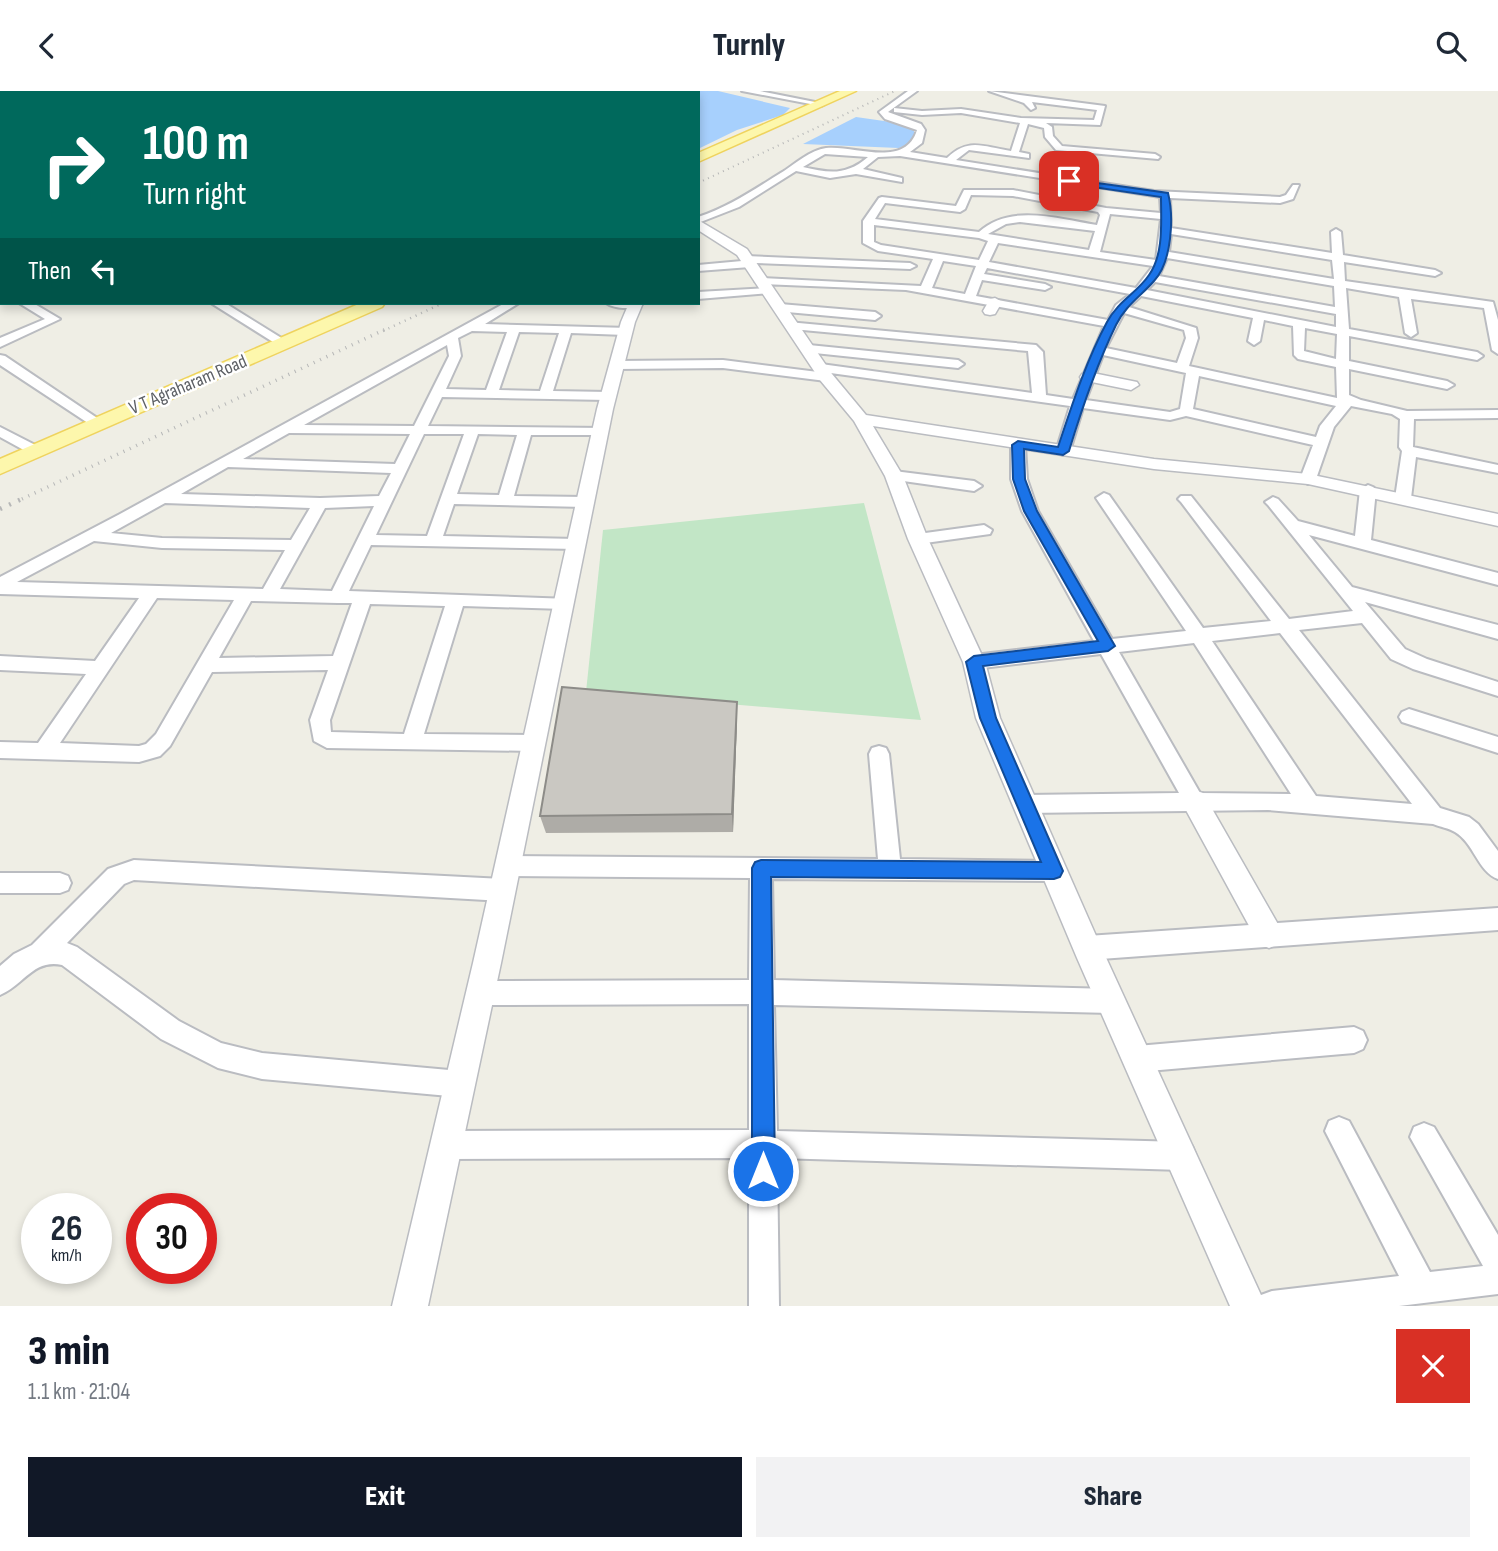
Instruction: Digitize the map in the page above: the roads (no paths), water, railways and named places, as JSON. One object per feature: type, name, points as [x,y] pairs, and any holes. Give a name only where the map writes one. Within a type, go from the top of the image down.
[{"type":"main road","points":[[700,157],[820,98],[844,93]]},
{"type":"main road","name":"V T Agraharam Road","points":[[0,467],[285,344],[365,305]]},
{"type":"street","points":[[746,91],[820,98]]},
{"type":"street","points":[[902,154],[920,138],[921,130],[912,123],[884,115],[883,112],[913,91]]},
{"type":"street","points":[[993,91],[1030,102],[1031,110],[1026,114],[1014,154]]},
{"type":"street","points":[[1024,100],[1050,100],[1102,108],[1097,123],[1024,121]]},
{"type":"street","points":[[886,109],[922,113],[965,111],[1024,121],[1045,125],[1049,137],[1059,148],[1155,157]]},
{"type":"street","points":[[949,162],[965,148],[1027,156]]},
{"type":"street","points":[[700,221],[719,213],[823,152],[902,154],[1096,180],[1165,195],[1280,200],[1290,197],[1296,187]]},
{"type":"street","points":[[857,171],[876,154]]},
{"type":"street","points":[[795,168],[838,176],[857,171],[899,180]]},
{"type":"street","points":[[868,185],[880,176]]},
{"type":"street","points":[[1166,216],[1104,211],[1013,193],[967,193],[960,209],[882,200],[868,221],[870,233],[867,240],[870,245],[984,262],[1300,325],[1477,356]]},
{"type":"street","points":[[1063,451],[1078,402],[1111,324],[1121,305],[1152,278],[1161,259],[1166,230],[1165,195]]},
{"type":"street","points":[[1094,253],[1104,211]]},
{"type":"street","points":[[981,235],[989,226],[1012,219],[1101,229]]},
{"type":"street","points":[[868,221],[1094,253],[1339,282],[1489,305],[1498,350]]},
{"type":"street","points":[[700,223],[742,252],[819,365],[861,419],[894,477],[918,539],[974,662],[988,718],[1087,948],[1248,1306]]},
{"type":"street","points":[[1166,230],[1435,273]]},
{"type":"street","points":[[1336,232],[1343,333],[1341,393],[1346,403]]},
{"type":"street","points":[[970,297],[990,244],[996,240]]},
{"type":"street","points":[[844,284],[847,247]]},
{"type":"street","points":[[926,289],[940,256]]},
{"type":"street","points":[[766,288],[846,263],[910,266]]},
{"type":"street","points":[[700,269],[875,316]]},
{"type":"street","points":[[978,276],[1121,305],[1190,328],[1192,338],[1187,370],[1186,412]]},
{"type":"street","points":[[1152,278],[1340,311]]},
{"type":"street","points":[[700,296],[766,288],[844,284],[926,289],[970,297],[992,307],[1111,324]]},
{"type":"street","points":[[766,288],[1032,348],[1037,352],[1039,396]]},
{"type":"street","points":[[1404,293],[1410,333]]},
{"type":"street","points":[[0,343],[54,319],[29,305]]},
{"type":"street","points":[[220,305],[285,344]]},
{"type":"street","points":[[0,586],[510,305]]},
{"type":"street","points":[[410,1306],[600,431],[625,331],[635,305]]},
{"type":"street","points":[[1254,341],[1259,317]]},
{"type":"street","points":[[1300,325],[1300,354],[1342,366],[1447,385]]},
{"type":"street","points":[[471,327],[625,331]]},
{"type":"street","points":[[491,394],[514,328]]},
{"type":"street","points":[[545,395],[566,330]]},
{"type":"street","points":[[338,597],[455,356],[452,337]]},
{"type":"street","points":[[1099,350],[1405,415],[1498,414]]},
{"type":"street","points":[[0,359],[99,424]]},
{"type":"street","points":[[617,365],[958,364]]},
{"type":"street","points":[[819,365],[1159,416],[1178,416],[1186,412],[1323,443]]},
{"type":"street","points":[[1088,377],[1131,385]]},
{"type":"street","points":[[437,393],[608,396]]},
{"type":"street","points":[[1308,479],[1327,426],[1346,403]]},
{"type":"street","points":[[1403,498],[1409,451],[1406,447],[1408,420],[1405,415]]},
{"type":"street","points":[[861,419],[1018,445],[1217,471],[1308,479],[1498,520]]},
{"type":"street","points":[[287,429],[600,431]]},
{"type":"street","points":[[0,431],[36,451]]},
{"type":"street","points":[[433,541],[472,431]]},
{"type":"street","points":[[505,500],[525,431]]},
{"type":"street","points":[[1018,445],[1019,479],[1030,511],[1269,935]]},
{"type":"street","points":[[1409,451],[1498,469]]},
{"type":"street","points":[[226,463],[402,469]]},
{"type":"street","points":[[894,477],[974,486]]},
{"type":"street","points":[[1362,544],[1368,490]]},
{"type":"street","points":[[163,498],[320,503],[385,502]]},
{"type":"street","points":[[447,499],[585,502]]},
{"type":"street","points":[[1104,499],[1199,636],[1309,803]]},
{"type":"street","points":[[1186,499],[1433,815]]},
{"type":"street","points":[[1273,502],[1394,649],[1405,657],[1498,689]]},
{"type":"street","points":[[268,596],[320,503]]},
{"type":"street","points":[[1292,525],[1498,579]]},
{"type":"street","points":[[918,539],[984,530]]},
{"type":"street","points":[[93,536],[162,543],[296,545]]},
{"type":"street","points":[[366,540],[577,544]]},
{"type":"street","points":[[0,586],[564,603]]},
{"type":"street","points":[[1346,591],[1498,632]]},
{"type":"street","points":[[43,752],[152,592]]},
{"type":"street","points":[[0,750],[139,754],[153,750],[163,740],[246,595]]},
{"type":"street","points":[[363,598],[320,720],[321,735],[327,740],[342,742],[534,743]]},
{"type":"street","points":[[412,742],[456,600]]},
{"type":"street","points":[[974,662],[1366,616]]},
{"type":"street","points":[[0,663],[101,668]]},
{"type":"street","points":[[205,666],[340,663]]},
{"type":"street","points":[[1409,717],[1498,745]]},
{"type":"street","points":[[879,754],[890,870]]},
{"type":"street","points":[[1025,804],[1194,800],[1309,803],[1433,815],[1461,824],[1470,831],[1498,869]]},
{"type":"street","points":[[0,983],[22,964],[41,953],[116,876],[134,870],[505,878],[761,868],[1054,871]]},
{"type":"street","points":[[761,868],[764,1306]]},
{"type":"street","points":[[0,883],[60,883]]},
{"type":"street","points":[[1087,948],[1498,919]]},
{"type":"street","points":[[41,953],[55,951],[68,955],[170,1030],[218,1055],[262,1066],[460,1084]]},
{"type":"street","points":[[480,993],[762,992],[1111,1000]]},
{"type":"street","points":[[1137,1059],[1354,1040]]},
{"type":"street","points":[[1339,1131],[1422,1288]]},
{"type":"street","points":[[1424,1137],[1498,1263]]},
{"type":"street","points":[[446,1145],[763,1144],[1182,1156]]},
{"type":"street","points":[[1272,1306],[1498,1279]]},
{"type":"water","points":[[700,91],[718,91],[790,108],[783,115],[737,130],[700,148]]},
{"type":"water","points":[[856,117],[912,125],[915,134],[910,143],[899,148],[803,144]]},
{"type":"railway","points":[[700,182],[895,91]]},
{"type":"railway","points":[[383,331],[439,305]]},
{"type":"railway","points":[[22,499],[386,329]]},
{"type":"railway","points":[[0,509],[26,497]]}]
